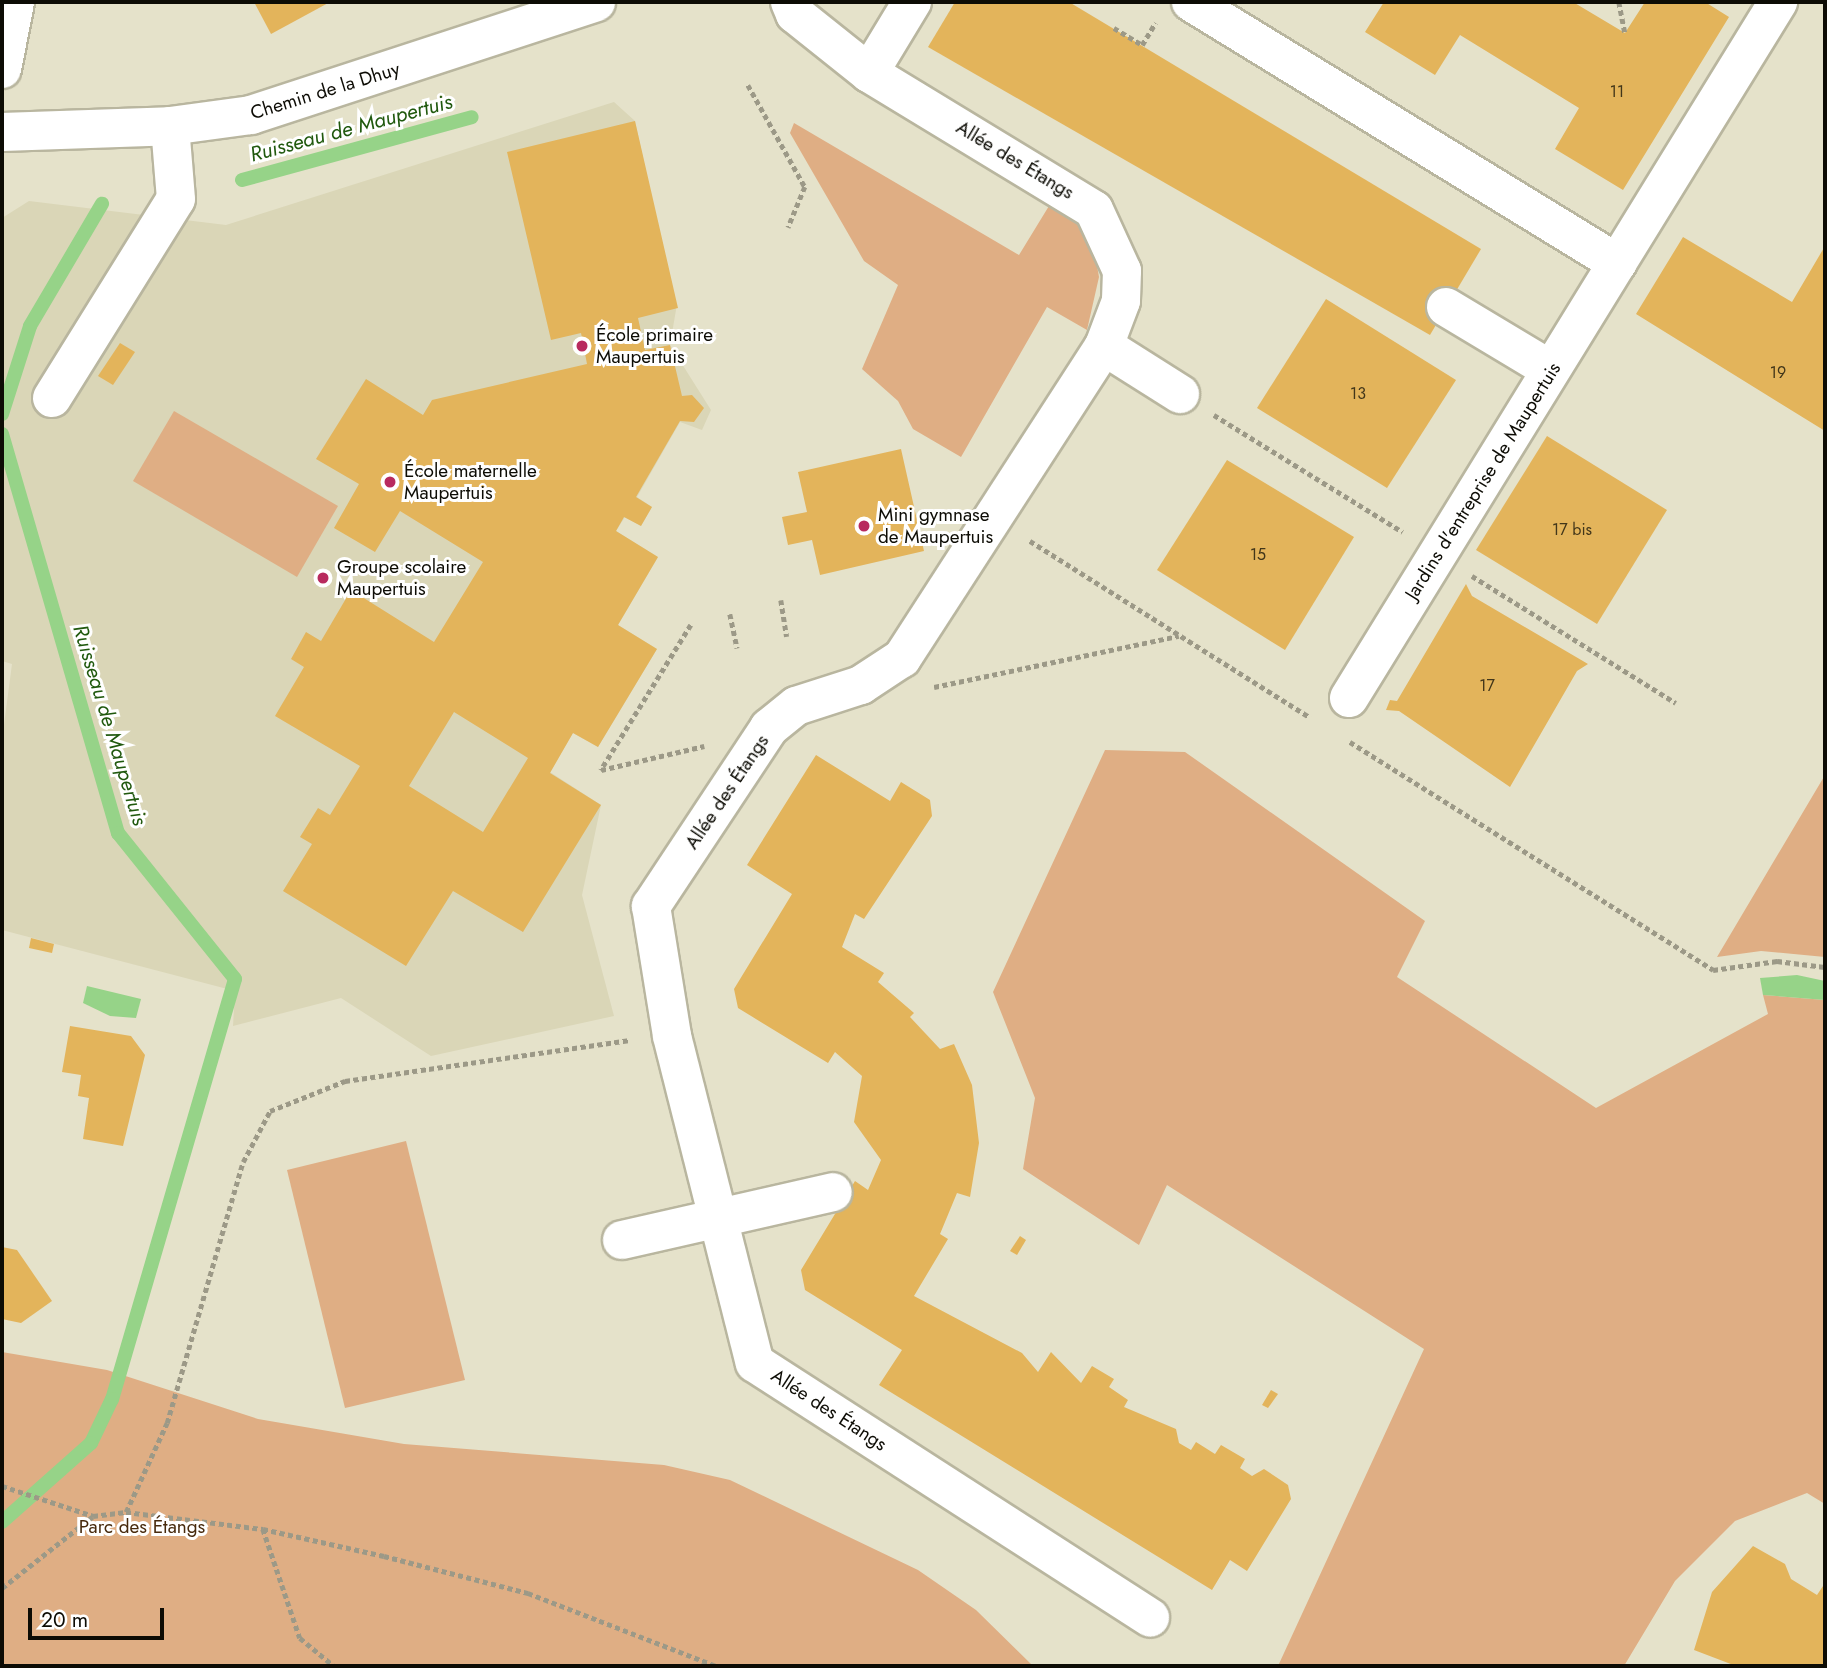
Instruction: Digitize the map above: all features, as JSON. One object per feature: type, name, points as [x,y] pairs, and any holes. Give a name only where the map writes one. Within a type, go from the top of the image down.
[{"type":"street","points":[[2,69],[15,2]]},
{"type":"street","name":"Chemin de la Dhuy","points":[[2,132],[170,126],[261,112],[596,2]]},
{"type":"street","name":"Allée des Étangs","points":[[790,2],[795,14],[869,73],[1094,210],[1122,271],[1121,301],[1104,346],[902,658],[862,685],[796,706],[769,728],[651,906],[672,1036],[755,1363],[1150,1618]]},
{"type":"street","points":[[869,73],[912,2]]},
{"type":"street","points":[[1191,2],[1617,263]]},
{"type":"street","name":"Jardins d'entreprise de Maupertuis","points":[[1349,698],[1778,2]]},
{"type":"street","points":[[52,398],[176,198],[170,126]]},
{"type":"street","points":[[1446,307],[1551,370]]},
{"type":"street","points":[[1104,346],[1180,394]]},
{"type":"street","points":[[622,1240],[718,1216],[834,1192]]},
{"type":"path","points":[[1619,2],[1625,33]]},
{"type":"path","points":[[1114,28],[1142,46]]},
{"type":"path","points":[[748,85],[805,187],[788,228]]},
{"type":"path","points":[[1180,394],[1676,703]]},
{"type":"path","points":[[993,518],[1321,724]]},
{"type":"path","points":[[781,600],[787,637]]},
{"type":"path","points":[[730,614],[737,648]]},
{"type":"path","points":[[691,625],[601,770],[710,745]]},
{"type":"path","points":[[929,688],[1181,636]]},
{"type":"path","points":[[1345,739],[1713,970],[1777,961],[1825,967]]},
{"type":"path","points":[[126,1512],[167,1423],[243,1162],[270,1111],[345,1081],[440,1063],[672,1036]]},
{"type":"path","points":[[2,1486],[93,1516],[126,1512],[263,1529],[528,1593],[716,1666]]},
{"type":"path","points":[[2,1588],[93,1516]]},
{"type":"path","points":[[263,1529],[300,1638],[334,1666]]},
{"type":"shaded area","name":"Groupe scolaire Maupertuis","points":[[614,102],[635,121],[676,310],[670,345],[711,410],[702,430],[680,422],[637,497],[652,507],[641,526],[625,517],[616,531],[658,557],[618,625],[657,649],[598,747],[573,733],[550,772],[601,805],[582,895],[614,1016],[431,1056],[341,998],[233,1026],[235,991],[2,930],[2,740],[12,664],[2,661],[2,218],[29,201],[226,225]]},
{"type":"shaded area","points":[[1797,975],[1825,981],[1825,1000],[1763,995],[1760,978]]},
{"type":"shaded area","points":[[87,986],[141,999],[136,1018],[110,1016],[83,1003]]},
{"type":"green space","points":[[794,123],[1019,255],[1052,201],[1078,222],[1094,249],[1099,277],[1087,330],[1047,307],[961,457],[913,429],[898,401],[862,369],[898,285],[864,261],[790,133]]},
{"type":"green space","points":[[174,411],[338,506],[297,577],[133,481]]},
{"type":"green space","points":[[1105,750],[1185,752],[1425,921],[1397,977],[1596,1108],[1768,1014],[1763,995],[1825,1000],[1825,1504],[1807,1493],[1735,1521],[1675,1581],[1624,1666],[1278,1666],[1424,1349],[1167,1185],[1139,1245],[1023,1169],[1035,1098],[993,992]]},
{"type":"green space","points":[[1825,775],[1825,957],[1761,951],[1717,957]]},
{"type":"green space","points":[[406,1141],[465,1380],[345,1408],[287,1170]]},
{"type":"green space","name":"Parc des Étangs","points":[[2,1352],[107,1370],[258,1419],[404,1444],[664,1465],[730,1480],[918,1570],[976,1610],[1033,1666],[2,1666]]},
{"type":"building","points":[[254,2],[330,2],[271,34]]},
{"type":"building","points":[[955,2],[1069,2],[1481,249],[1430,335],[928,47]]},
{"type":"building","points":[[1384,2],[1573,2],[1625,33],[1645,2],[1705,2],[1729,17],[1623,190],[1555,149],[1579,108],[1460,35],[1435,75],[1365,32]]},
{"type":"building","points":[[635,121],[678,308],[638,318],[645,350],[670,345],[682,396],[692,395],[704,408],[694,422],[680,421],[636,497],[652,507],[641,526],[624,517],[616,531],[658,557],[618,625],[657,649],[598,747],[573,733],[550,773],[601,805],[523,932],[453,891],[406,966],[283,891],[312,844],[300,837],[318,808],[330,815],[360,766],[275,716],[304,667],[291,659],[306,632],[321,641],[351,590],[434,642],[483,562],[400,511],[375,552],[334,528],[359,484],[316,459],[366,379],[423,415],[432,400],[587,364],[581,333],[551,340],[507,152]],"holes":[[[454,712],[528,758],[483,832],[409,786]]]},
{"type":"building","points":[[1683,237],[1792,302],[1825,246],[1825,431],[1636,314]]},
{"type":"building","points":[[1326,299],[1456,380],[1387,488],[1257,408]]},
{"type":"building","points":[[120,343],[135,352],[113,385],[98,376]]},
{"type":"building","points":[[1547,436],[1667,510],[1597,624],[1476,550]]},
{"type":"building","name":"Mini gymnase de Maupertuis","points":[[901,449],[924,551],[820,575],[812,540],[788,545],[782,517],[807,512],[798,472]]},
{"type":"building","points":[[1227,460],[1354,537],[1285,650],[1157,570]]},
{"type":"building","points":[[1466,584],[1472,596],[1588,664],[1577,671],[1510,787],[1399,711],[1386,710],[1390,700],[1397,701]]},
{"type":"building","points":[[816,755],[890,801],[901,782],[930,800],[932,816],[864,919],[855,914],[842,947],[884,973],[878,982],[914,1013],[910,1017],[940,1049],[954,1044],[972,1085],[979,1143],[970,1197],[957,1193],[940,1234],[948,1239],[914,1296],[1022,1353],[1038,1372],[1051,1352],[1081,1383],[1092,1366],[1114,1379],[1109,1387],[1128,1400],[1124,1407],[1176,1429],[1179,1443],[1191,1450],[1196,1442],[1215,1454],[1221,1445],[1245,1459],[1240,1468],[1252,1476],[1264,1469],[1288,1485],[1291,1499],[1247,1571],[1230,1560],[1212,1590],[879,1385],[902,1350],[805,1290],[801,1270],[855,1181],[868,1190],[881,1160],[854,1122],[862,1076],[835,1052],[828,1063],[738,1008],[734,989],[792,894],[747,865]]},
{"type":"building","points":[[31,938],[54,944],[52,953],[29,948]]},
{"type":"building","points":[[70,1026],[131,1036],[145,1055],[123,1146],[83,1139],[89,1098],[78,1096],[81,1075],[62,1072]]},
{"type":"building","points":[[1020,1236],[1026,1240],[1017,1255],[1010,1251]]},
{"type":"building","points":[[2,1247],[17,1250],[52,1301],[21,1323],[2,1319]]},
{"type":"building","points":[[1271,1390],[1278,1394],[1268,1408],[1262,1405]]},
{"type":"building","points":[[1753,1546],[1785,1564],[1791,1579],[1817,1595],[1825,1583],[1825,1666],[1736,1666],[1694,1650],[1712,1592]]},
{"type":"waterway","name":"Ruisseau de Maupertuis","points":[[242,180],[472,117]]},
{"type":"waterway","name":"Ruisseau de Maupertuis","points":[[2,414],[30,326],[102,204]]},
{"type":"waterway","name":"Ruisseau de Maupertuis","points":[[2,434],[118,833],[235,979],[112,1399],[91,1443],[2,1522]]},
{"type":"place","name":"École primaire Maupertuis","points":[[582,346]]},
{"type":"place","name":"École maternelle Maupertuis","points":[[390,482]]},
{"type":"place","name":"Mini gymnase de Maupertuis","points":[[864,526]]},
{"type":"place","name":"Groupe scolaire Maupertuis","points":[[323,578]]}]
